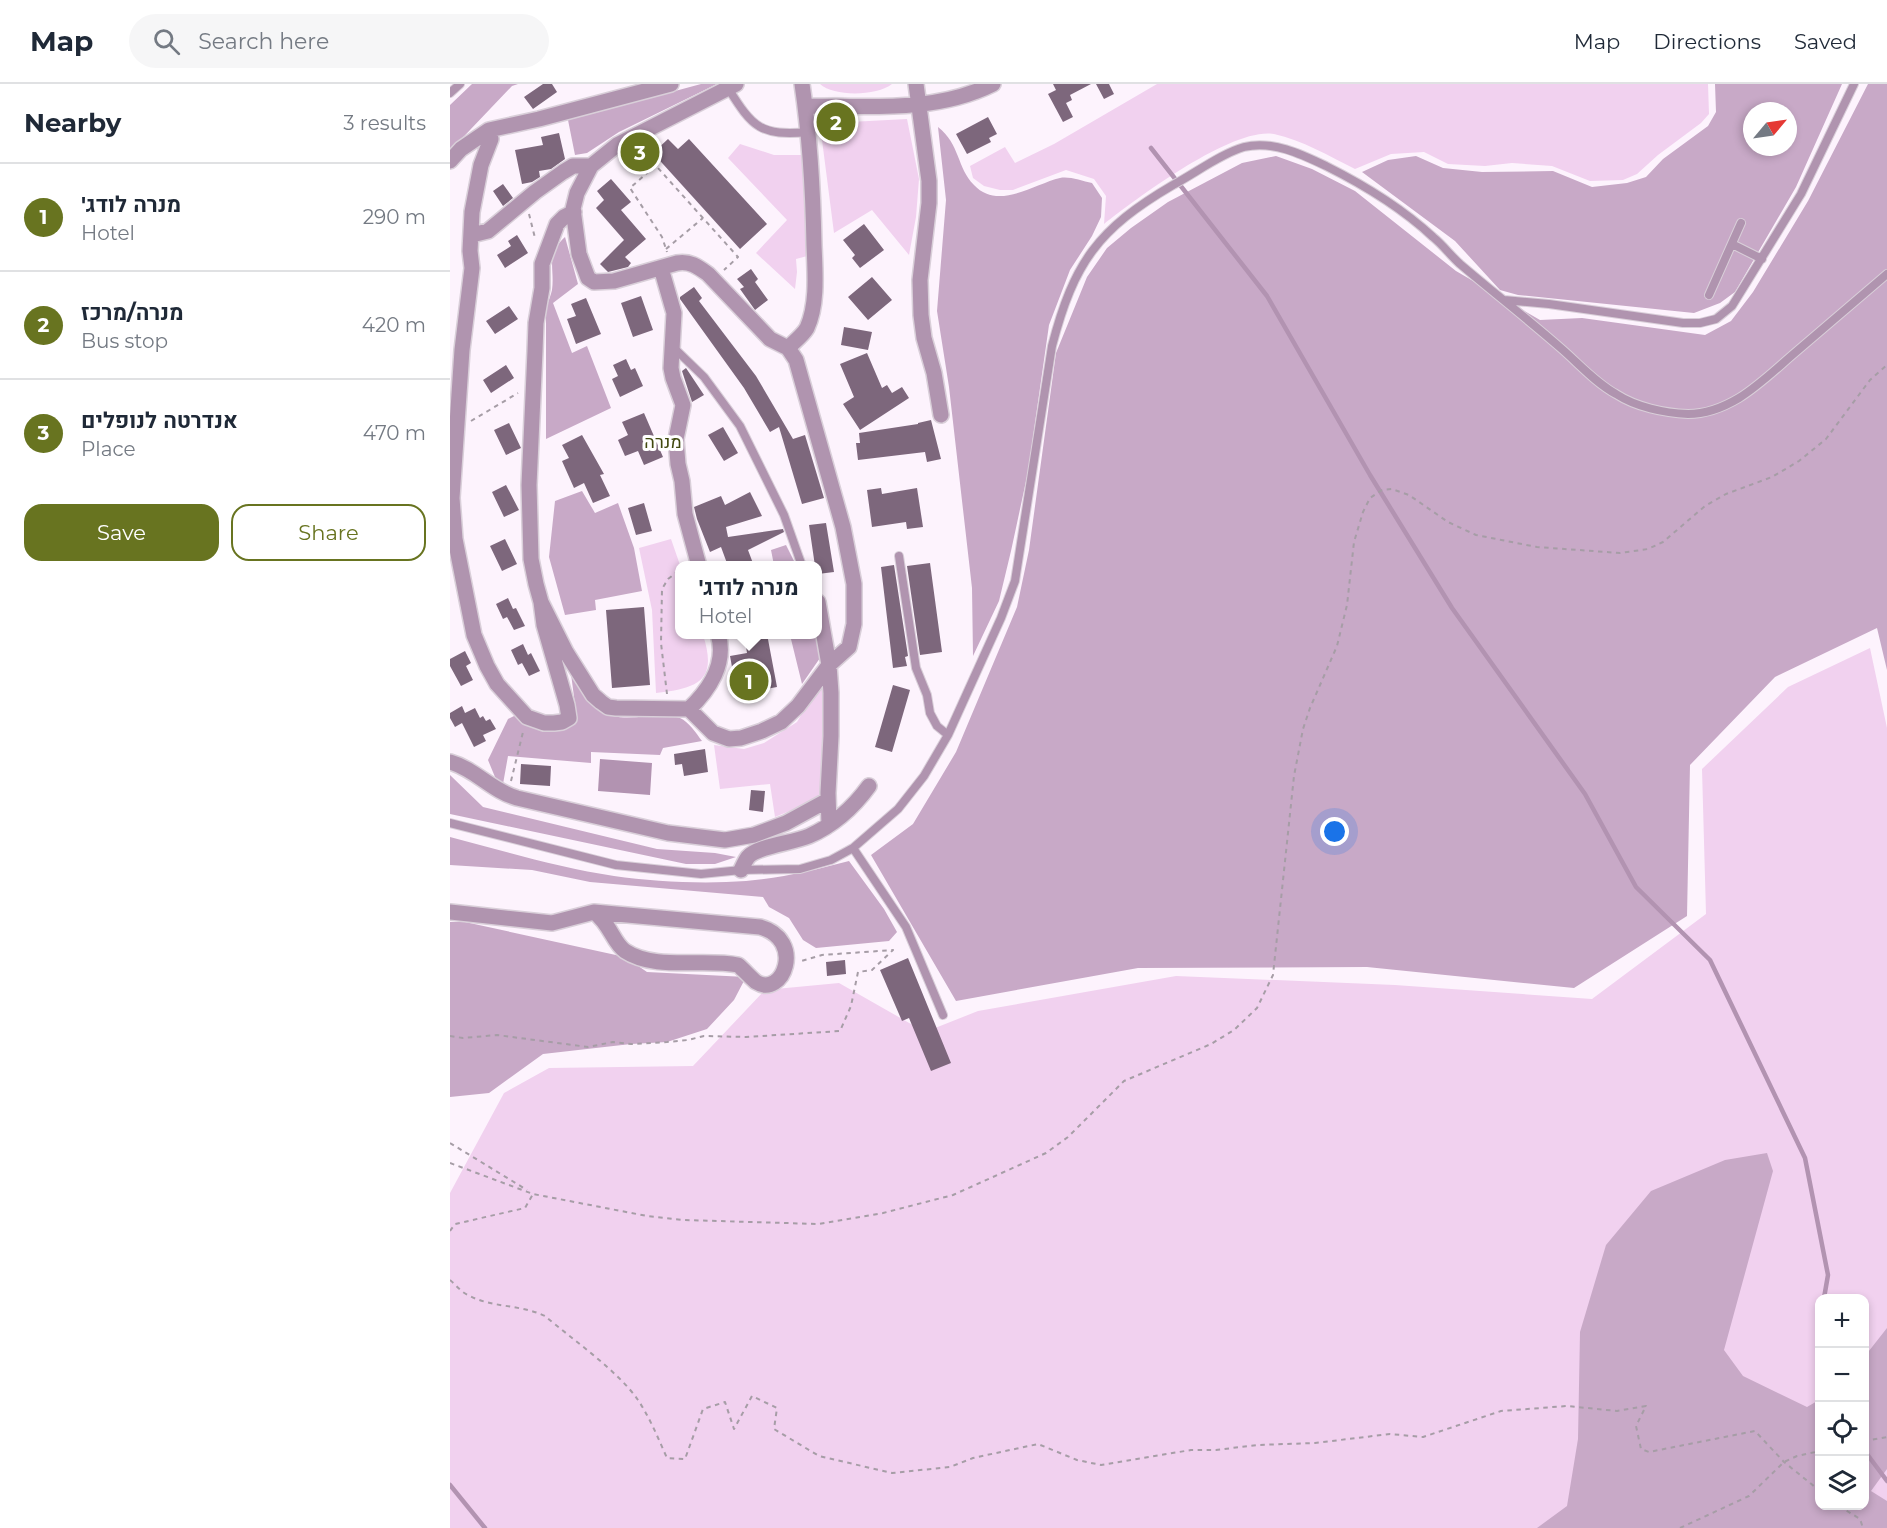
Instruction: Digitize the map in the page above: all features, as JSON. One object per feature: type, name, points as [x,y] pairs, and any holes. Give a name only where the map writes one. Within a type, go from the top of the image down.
[{"type":"street","points":[[450,161],[461,149],[489,130],[670,84]]},
{"type":"street","points":[[788,348],[806,328],[813,303],[815,279],[813,187],[809,132],[802,84]]},
{"type":"street","points":[[916,84],[929,192],[920,280],[921,315],[941,415]]},
{"type":"street","points":[[806,106],[920,105],[965,96],[993,84]]},
{"type":"street","points":[[689,709],[713,733],[729,739],[741,738],[781,722],[798,706],[829,665],[849,647],[854,624],[854,584],[843,527],[796,360],[788,348],[770,339],[714,280],[696,266],[686,262],[614,281],[594,282],[588,278],[579,254],[574,212],[577,193],[591,165],[631,137],[732,86]]},
{"type":"street","points":[[489,130],[491,139],[476,186],[470,251],[472,268],[462,350],[452,498],[455,539],[474,635],[487,666],[497,684],[526,717],[544,723],[562,722],[569,718],[544,625],[531,559],[529,485],[535,342],[542,288],[542,264],[557,224],[574,212]]},
{"type":"street","points":[[472,235],[488,231],[573,166],[591,165]]},
{"type":"street","points":[[666,267],[674,313],[673,378],[683,405],[676,439],[678,464],[685,514],[698,561]]},
{"type":"street","points":[[541,602],[575,668],[601,702],[608,707],[689,709],[699,700],[715,676],[721,650],[719,639]]},
{"type":"street","points":[[822,625],[829,665],[831,736],[829,825]]},
{"type":"street","points":[[450,762],[459,765],[508,795],[668,833],[725,840],[754,836],[809,812],[828,800]]},
{"type":"street","points":[[741,870],[748,856],[755,851],[793,843],[829,825],[842,816],[869,786]]},
{"type":"street","points":[[450,912],[552,923],[594,912],[760,927],[769,930],[782,942],[788,953],[784,974],[776,981],[765,984],[757,983],[738,965],[655,961],[640,958],[622,948],[609,926],[594,912]]},
{"type":"lane","points":[[450,93],[460,84]]},
{"type":"lane","points":[[1503,299],[1683,322],[1700,323],[1716,319],[1731,306],[1801,194],[1854,84]]},
{"type":"lane","points":[[732,86],[744,114],[762,129],[786,134],[809,132]]},
{"type":"lane","points":[[450,823],[616,865],[701,874],[741,870],[800,869],[831,860],[853,848],[898,809],[924,776],[948,735],[1001,618],[1015,581],[1052,346],[1059,318],[1084,260],[1101,238],[1124,218],[1153,198],[1243,147],[1265,145],[1290,150],[1355,181],[1396,207],[1434,237],[1457,261],[1603,386],[1633,403],[1668,412],[1690,414],[1723,406],[1739,398],[1887,274]]},
{"type":"lane","points":[[1709,294],[1741,223]]},
{"type":"lane","points":[[1732,244],[1762,259]]},
{"type":"lane","points":[[672,346],[704,377],[740,426],[784,515],[800,561]]},
{"type":"lane","points":[[899,556],[916,668],[927,695],[930,713],[937,726],[948,735]]},
{"type":"lane","points":[[853,848],[906,927],[943,1016]]},
{"type":"path","points":[[631,137],[738,257],[714,280]]},
{"type":"path","points":[[656,165],[630,188],[662,237],[666,249],[666,267]]},
{"type":"path","points":[[526,200],[542,264]]},
{"type":"path","points":[[666,249],[703,218]]},
{"type":"path","points":[[450,1163],[533,1194],[647,1216],[684,1220],[818,1224],[883,1213],[953,1195],[1046,1153],[1068,1137],[1124,1081],[1211,1044],[1234,1030],[1257,1008],[1274,975],[1294,776],[1303,729],[1337,646],[1347,605],[1354,542],[1370,498],[1382,490],[1392,489],[1409,495],[1448,522],[1476,535],[1537,548],[1620,554],[1648,549],[1663,542],[1705,506],[1726,494],[1772,477],[1799,462],[1826,439],[1870,380],[1887,365]]},
{"type":"path","points":[[456,431],[535,383]]},
{"type":"path","points":[[669,709],[661,643],[662,589],[668,579],[675,574]]},
{"type":"path","points":[[508,795],[526,717]]},
{"type":"path","points":[[450,1036],[463,1038],[497,1035],[588,1047],[613,1042],[631,1044],[667,1042],[704,1036],[746,1037],[840,1031],[850,1006],[858,972],[872,970],[894,950],[822,955],[786,964]]},
{"type":"path","points":[[450,1143],[533,1194]]},
{"type":"path","points":[[450,1231],[455,1224],[525,1208],[533,1194]]},
{"type":"path","points":[[450,1280],[465,1294],[480,1301],[530,1309],[544,1316],[621,1381],[638,1400],[667,1458],[685,1459],[703,1409],[725,1402],[734,1429],[752,1396],[777,1408],[774,1430],[819,1456],[892,1473],[950,1467],[973,1458],[1038,1444],[1077,1460],[1101,1465],[1191,1449],[1216,1450],[1257,1445],[1315,1443],[1390,1434],[1423,1437],[1501,1411],[1567,1406],[1617,1411],[1646,1406],[1636,1426],[1641,1449],[1649,1452],[1755,1431],[1784,1462],[1815,1487]]},
{"type":"path","points":[[1869,1440],[1887,1437]]},
{"type":"path","points":[[1680,1528],[1749,1496],[1784,1462],[1815,1452]]},
{"type":"path","points":[[1846,1510],[1860,1518],[1863,1528]]},
{"type":"shaded area","points":[[472,84],[518,84],[512,86],[450,151],[450,105]]},
{"type":"shaded area","points":[[701,84],[717,84],[619,132],[587,153],[575,155],[568,120]]},
{"type":"shaded area","points":[[820,84],[892,84],[866,93],[845,93]]},
{"type":"shaded area","points":[[1157,84],[1708,84],[1709,114],[1637,174],[1623,180],[1590,181],[1552,166],[1512,163],[1485,166],[1448,164],[1424,152],[1391,154],[1355,169],[1295,140],[1274,134],[1256,135],[1234,141],[1186,167],[1161,182],[1104,224],[1106,196],[1094,179],[1066,170],[1013,190],[1000,190],[984,186],[973,178],[970,166],[1005,147],[1015,163],[1054,144]]},
{"type":"shaded area","points":[[1715,84],[1842,84],[1796,187],[1735,292],[1720,303],[1694,313],[1518,295],[1500,290],[1455,241],[1362,172],[1388,160],[1416,156],[1443,168],[1482,172],[1553,171],[1592,187],[1627,183],[1646,177],[1663,159],[1708,126],[1716,112]]},
{"type":"shaded area","points":[[1868,84],[1887,84],[1887,670],[1877,628],[1775,677],[1690,765],[1687,916],[1574,988],[1367,967],[1138,968],[956,1001],[871,855],[913,824],[956,752],[1017,607],[1029,550],[1056,353],[1087,277],[1107,248],[1168,202],[1242,163],[1276,156],[1312,169],[1355,191],[1456,271],[1540,320],[1582,318],[1705,335],[1731,321],[1753,292],[1808,201]]},
{"type":"shaded area","points":[[907,119],[919,179],[916,217],[909,255],[872,210],[834,233],[822,140],[824,129],[831,123]]},
{"type":"shaded area","points":[[938,127],[951,141],[968,178],[984,192],[994,196],[1005,196],[1060,178],[1067,178],[1092,183],[1102,198],[1101,217],[1092,236],[1070,270],[1049,325],[1028,472],[1011,551],[999,601],[973,656],[972,588],[949,387],[937,311],[946,200]]},
{"type":"shaded area","points":[[740,144],[774,155],[801,155],[808,191],[811,255],[796,259],[795,289],[756,253],[787,220],[728,158]]},
{"type":"shaded area","points":[[565,237],[578,284],[553,303],[572,353],[587,346],[611,408],[546,439],[546,308],[552,290],[553,256]]},
{"type":"shaded area","points":[[582,491],[595,513],[618,503],[634,548],[642,591],[595,600],[596,610],[565,615],[549,557],[555,501]]},
{"type":"shaded area","points":[[671,539],[679,561],[675,561],[675,639],[704,639],[707,650],[706,672],[693,685],[656,693],[652,610],[639,548]]},
{"type":"shaded area","points":[[786,545],[794,561],[773,561],[771,550]]},
{"type":"shaded area","points":[[791,639],[818,639],[820,658],[802,684]]},
{"type":"shaded area","points":[[1870,648],[1887,728],[1887,1528],[450,1528],[450,1193],[504,1093],[549,1068],[693,1066],[765,990],[839,983],[925,1032],[978,1011],[1176,976],[1395,985],[1592,999],[1706,914],[1702,769],[1788,687]]},
{"type":"shaded area","points":[[570,666],[591,700],[608,714],[627,718],[659,715],[680,718],[702,741],[663,748],[660,755],[591,752],[591,763],[508,756],[503,784],[495,777],[488,760],[508,719],[518,714],[570,725],[577,720]]},
{"type":"shaded area","points":[[824,685],[828,713],[821,798],[775,817],[770,784],[720,789],[714,745],[744,749],[764,743],[797,722],[817,688]]},
{"type":"shaded area","points":[[600,759],[652,763],[650,795],[598,791]]},
{"type":"shaded area","points":[[450,775],[483,807],[657,849],[715,853],[736,857],[715,864],[686,864],[450,814]]},
{"type":"shaded area","points":[[450,837],[573,868],[614,876],[663,881],[759,880],[849,861],[884,909],[897,932],[889,941],[816,948],[803,940],[789,918],[769,907],[763,897],[590,882],[532,870],[450,865]]},
{"type":"shaded area","points":[[450,922],[465,922],[625,957],[647,972],[746,977],[734,1000],[707,1029],[667,1042],[543,1054],[489,1093],[450,1097]]},
{"type":"shaded area","points":[[1767,1153],[1773,1171],[1724,1350],[1743,1376],[1807,1407],[1815,1402],[1815,1510],[1869,1510],[1869,1351],[1887,1328],[1887,1469],[1871,1491],[1887,1501],[1887,1528],[1537,1528],[1567,1506],[1578,1439],[1580,1332],[1606,1245],[1651,1191],[1725,1160]]},
{"type":"building","points":[[543,84],[552,84],[557,92],[533,109],[524,97]]},
{"type":"building","points":[[1053,84],[1091,84],[1070,95],[1072,100],[1066,103],[1073,117],[1063,122],[1048,94],[1056,90]]},
{"type":"building","points":[[1096,84],[1109,84],[1114,94],[1104,99]]},
{"type":"building","points":[[988,117],[997,134],[989,138],[991,142],[967,154],[956,134]]},
{"type":"building","points":[[559,133],[565,159],[551,169],[539,171],[540,177],[532,182],[522,184],[515,150],[543,145],[541,137]]},
{"type":"building","points":[[668,139],[678,149],[689,139],[767,224],[740,249],[653,153]]},
{"type":"building","points":[[611,179],[631,202],[621,210],[646,239],[625,257],[631,263],[628,267],[608,272],[600,264],[624,240],[596,208],[604,200],[597,191]]},
{"type":"building","points":[[503,184],[513,198],[503,206],[493,191]]},
{"type":"building","points":[[864,224],[884,250],[860,268],[852,258],[855,255],[843,240]]},
{"type":"building","points":[[517,235],[528,253],[505,268],[497,255],[511,246],[508,241]]},
{"type":"building","points":[[751,269],[758,279],[755,282],[768,300],[755,310],[740,289],[744,287],[737,279]]},
{"type":"building","points":[[872,277],[892,300],[868,320],[848,297]]},
{"type":"building","points":[[694,287],[702,298],[699,301],[756,376],[793,439],[805,435],[824,498],[802,504],[779,427],[770,432],[744,388],[680,299]]},
{"type":"building","points":[[641,296],[653,330],[633,337],[621,303]]},
{"type":"building","points":[[586,298],[601,334],[576,344],[567,319],[576,316],[571,304]]},
{"type":"building","points":[[509,306],[518,319],[495,334],[486,321]]},
{"type":"building","points":[[844,327],[872,332],[868,350],[841,345]]},
{"type":"building","points":[[867,353],[882,388],[887,385],[892,393],[902,387],[909,398],[860,430],[843,404],[854,397],[840,364]]},
{"type":"building","points":[[626,359],[631,370],[635,368],[643,386],[620,397],[612,379],[618,376],[613,365]]},
{"type":"building","points":[[506,365],[514,378],[491,393],[483,380]]},
{"type":"building","points":[[686,368],[704,395],[692,402],[682,371]]},
{"type":"building","points":[[644,413],[663,457],[644,465],[638,451],[625,456],[618,440],[628,435],[622,422]]},
{"type":"building","points":[[931,420],[941,459],[927,462],[925,452],[858,460],[856,443],[860,443],[859,433]]},
{"type":"building","points":[[509,423],[521,448],[506,455],[494,430]]},
{"type":"building","points":[[723,427],[738,453],[724,461],[708,435]]},
{"type":"building","points":[[582,435],[604,474],[600,475],[610,496],[593,503],[584,483],[574,488],[562,461],[569,458],[562,445]]},
{"type":"building","points":[[506,485],[519,510],[504,517],[492,492]]},
{"type":"building","points":[[881,488],[882,494],[917,488],[923,527],[907,529],[906,522],[872,527],[867,490]]},
{"type":"building","points":[[750,492],[762,516],[726,527],[728,537],[783,529],[784,532],[748,550],[752,561],[726,561],[721,547],[710,552],[694,507],[721,496],[725,505]]},
{"type":"building","points":[[644,503],[652,531],[636,535],[628,508]]},
{"type":"building","points":[[826,523],[834,572],[822,574],[822,561],[814,561],[809,525]]},
{"type":"building","points":[[505,539],[517,564],[502,571],[490,546]]},
{"type":"building","points":[[930,563],[942,652],[920,655],[907,566]]},
{"type":"building","points":[[894,565],[908,656],[905,657],[907,666],[893,668],[881,567]]},
{"type":"building","points":[[508,598],[525,626],[514,630],[507,617],[503,619],[496,604]]},
{"type":"building","points":[[644,607],[650,685],[612,688],[606,610]]},
{"type":"building","points":[[745,639],[768,639],[777,687],[737,694],[730,656],[747,653]]},
{"type":"building","points":[[523,644],[528,655],[531,653],[540,671],[529,676],[522,663],[518,665],[511,650]]},
{"type":"building","points":[[465,651],[471,663],[466,666],[473,680],[461,686],[450,666],[450,659]]},
{"type":"building","points":[[893,685],[910,690],[892,752],[875,747]]},
{"type":"building","points":[[462,706],[465,713],[475,708],[480,718],[483,716],[486,721],[490,719],[496,729],[483,735],[486,741],[474,747],[462,723],[455,727],[450,718],[450,713]]},
{"type":"building","points":[[705,749],[708,772],[684,776],[682,764],[675,765],[674,754]]},
{"type":"building","points":[[521,764],[551,766],[550,786],[520,784]]},
{"type":"building","points":[[751,790],[765,791],[763,812],[749,810]]},
{"type":"building","points":[[908,958],[951,1063],[931,1071],[909,1018],[902,1021],[880,970]]},
{"type":"building","points":[[845,960],[846,974],[827,976],[826,962]]},
{"type":"waterway","points":[[1151,148],[1267,296],[1370,475],[1452,608],[1585,794],[1636,887],[1710,960],[1805,1158],[1828,1275],[1825,1294]]},
{"type":"waterway","points":[[1868,1456],[1887,1481]]},
{"type":"waterway","points":[[450,1485],[485,1528]]},
{"type":"place","name":"מנרה/מרכז","points":[[836,122]]},
{"type":"place","name":"אנדרטה לנופלים","points":[[640,152]]},
{"type":"place","name":"'מנרה לודג","points":[[749,681]]},
{"type":"district","name":"מנרה","points":[[663,442]]}]
